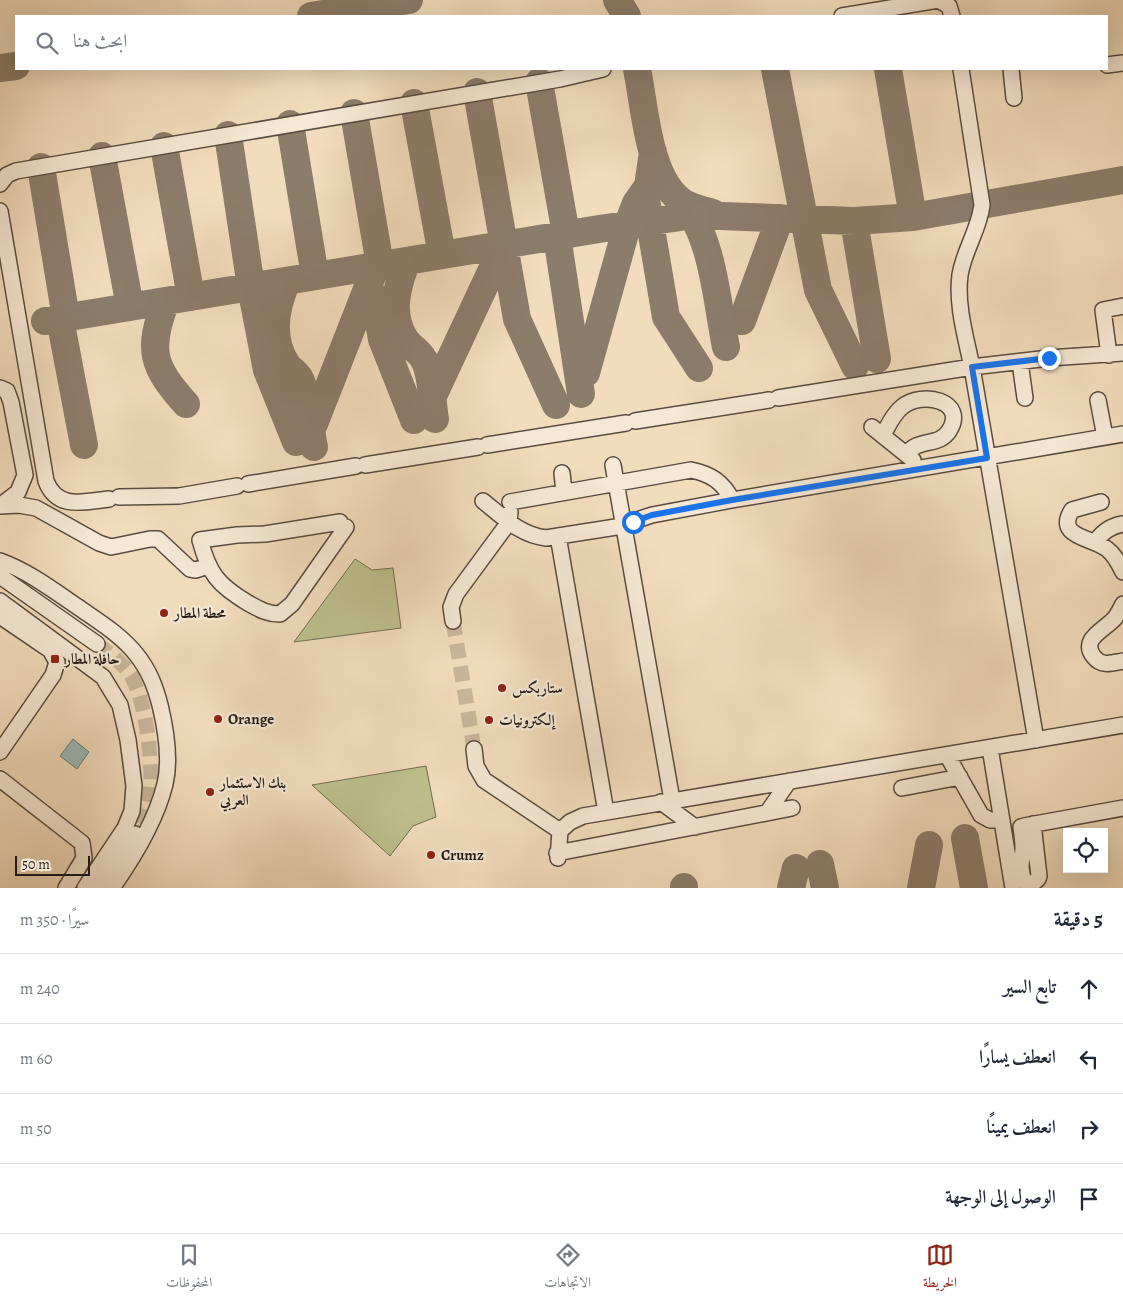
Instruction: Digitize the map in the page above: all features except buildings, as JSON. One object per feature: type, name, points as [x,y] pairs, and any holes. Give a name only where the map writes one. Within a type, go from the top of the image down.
[{"type":"lane","points":[[848,15],[938,0],[949,6],[952,15]]},
{"type":"lane","points":[[1108,65],[1123,63]]},
{"type":"lane","points":[[0,184],[7,175],[16,171],[560,79],[599,70]]},
{"type":"lane","points":[[961,70],[982,205],[980,222],[965,256],[960,275],[960,295],[1036,740]]},
{"type":"lane","points":[[1011,70],[1014,98]]},
{"type":"lane","points":[[0,211],[46,481],[56,497],[64,502],[74,503],[114,498],[179,496],[608,430],[631,422],[972,367],[1116,354],[1103,310],[1123,306]]},
{"type":"lane","points":[[1020,362],[1025,398]]},
{"type":"lane","points":[[0,388],[7,391],[12,402],[25,475],[18,492],[0,506]]},
{"type":"lane","points":[[907,454],[913,446],[944,438],[950,430],[952,421],[951,412],[946,404],[938,399],[928,398],[909,402],[900,408],[877,431],[912,458],[916,469]]},
{"type":"lane","points":[[1098,400],[1105,438]]},
{"type":"lane","points":[[483,501],[526,534],[536,537],[558,536],[624,525],[652,515],[732,500],[1123,434]]},
{"type":"lane","points":[[613,464],[666,801],[695,827]]},
{"type":"lane","points":[[453,621],[451,607],[456,594],[509,522],[509,498],[564,492],[691,470],[704,472],[716,479],[726,488],[732,500]]},
{"type":"lane","points":[[562,473],[564,492]]},
{"type":"lane","points":[[1102,502],[1072,510],[1067,518],[1068,527],[1074,534],[1095,542],[1108,550],[1118,562],[1123,572]]},
{"type":"lane","points":[[0,506],[19,505],[36,508],[99,543],[111,547],[158,539],[190,569],[196,570],[208,566]]},
{"type":"lane","points":[[343,524],[292,604],[280,614],[261,611],[225,589],[208,566],[200,540],[343,524]]},
{"type":"lane","points":[[1095,542],[1103,532],[1115,525],[1123,524]]},
{"type":"lane","points":[[558,536],[606,812]]},
{"type":"lane","points":[[0,561],[17,567],[104,625],[136,653],[153,679],[163,718],[168,752],[165,783],[153,817],[131,862],[112,888]]},
{"type":"lane","points":[[0,576],[98,644]]},
{"type":"lane","points":[[0,601],[103,677],[120,705],[128,740],[134,786],[132,811],[125,828],[85,888]]},
{"type":"lane","points":[[1123,604],[1115,618],[1094,634],[1090,644],[1092,655],[1100,663],[1123,661]]},
{"type":"lane","points":[[0,616],[39,642],[54,655],[56,669],[0,752]]},
{"type":"lane","points":[[792,808],[557,855],[560,831],[570,822],[606,812],[1123,725]]},
{"type":"lane","points":[[990,748],[1013,888]]},
{"type":"lane","points":[[474,750],[476,766],[484,780],[560,831]]},
{"type":"lane","points":[[948,755],[981,814],[1002,825],[1027,826],[1123,810]]},
{"type":"lane","points":[[902,788],[960,777]]},
{"type":"lane","points":[[0,779],[82,843],[84,858],[77,873],[66,888]]},
{"type":"lane","points":[[767,813],[789,781]]},
{"type":"lane","points":[[102,888],[135,833]]},
{"type":"green space","points":[[355,559],[372,570],[393,568],[401,628],[294,642]]},
{"type":"green space","points":[[426,766],[436,817],[413,826],[390,856],[312,785]]},
{"type":"water","points":[[73,739],[89,752],[77,769],[60,756]]},
{"type":"taxiway","points":[[317,15],[409,0]]},
{"type":"taxiway","points":[[617,0],[626,15]]},
{"type":"taxiway","points":[[0,68],[15,66]]},
{"type":"taxiway","points":[[637,70],[650,142],[655,161],[663,178],[672,192],[684,203],[713,213]]},
{"type":"taxiway","points":[[775,70],[818,290],[855,366]]},
{"type":"taxiway","points":[[888,70],[913,217]]},
{"type":"taxiway","points":[[539,82],[566,234]]},
{"type":"taxiway","points":[[477,92],[517,319],[556,405]]},
{"type":"taxiway","points":[[414,103],[442,255]]},
{"type":"taxiway","points":[[354,113],[380,265]]},
{"type":"taxiway","points":[[290,124],[315,276]]},
{"type":"taxiway","points":[[228,135],[251,287],[267,370],[296,442]]},
{"type":"taxiway","points":[[164,146],[191,297]]},
{"type":"taxiway","points":[[586,373],[627,226],[636,203],[648,186],[653,152]]},
{"type":"taxiway","points":[[102,156],[130,307]]},
{"type":"taxiway","points":[[41,167],[66,318]]},
{"type":"taxiway","points":[[45,321],[694,215],[854,221],[913,217],[1123,180]]},
{"type":"taxiway","points":[[684,204],[694,218],[708,253],[726,347]]},
{"type":"taxiway","points":[[647,205],[666,317],[699,368]]},
{"type":"taxiway","points":[[742,321],[780,218]]},
{"type":"taxiway","points":[[854,221],[877,359]]},
{"type":"taxiway","points":[[557,236],[581,394]]},
{"type":"taxiway","points":[[432,398],[504,244]]},
{"type":"taxiway","points":[[407,261],[400,280],[396,300],[397,320],[405,339],[421,356],[427,368],[435,419]]},
{"type":"taxiway","points":[[314,424],[376,266]]},
{"type":"taxiway","points":[[287,281],[279,302],[276,334],[281,355],[287,365],[299,377],[302,384],[314,447]]},
{"type":"taxiway","points":[[374,296],[382,339],[414,420]]},
{"type":"taxiway","points":[[166,301],[156,332],[156,357],[166,379],[186,404]]},
{"type":"taxiway","points":[[60,319],[84,445]]},
{"type":"taxiway","points":[[965,838],[974,888]]},
{"type":"taxiway","points":[[921,888],[929,845]]},
{"type":"taxiway","points":[[820,864],[825,888]]},
{"type":"taxiway","points":[[791,888],[796,868]]},
{"type":"tunnel","points":[[453,621],[474,749]]},
{"type":"tunnel","points":[[97,644],[117,660],[133,679],[138,690],[147,729],[151,789],[146,809],[135,833]]},
{"type":"place","name":"محطة المطار","points":[[164,613]]},
{"type":"place","name":"حافلة المطار","points":[[55,659]]},
{"type":"place","name":"ستاربكس","points":[[502,688]]},
{"type":"place","name":"Orange","points":[[218,719]]},
{"type":"place","name":"إلكترونيات","points":[[489,720]]},
{"type":"place","name":"بنك الاستثمار العربي","points":[[210,792]]},
{"type":"place","name":"Crumz","points":[[431,855]]},
{"type":"route","points":[[633,522],[652,515],[732,500],[987,458],[972,367],[1049,358]]}]
